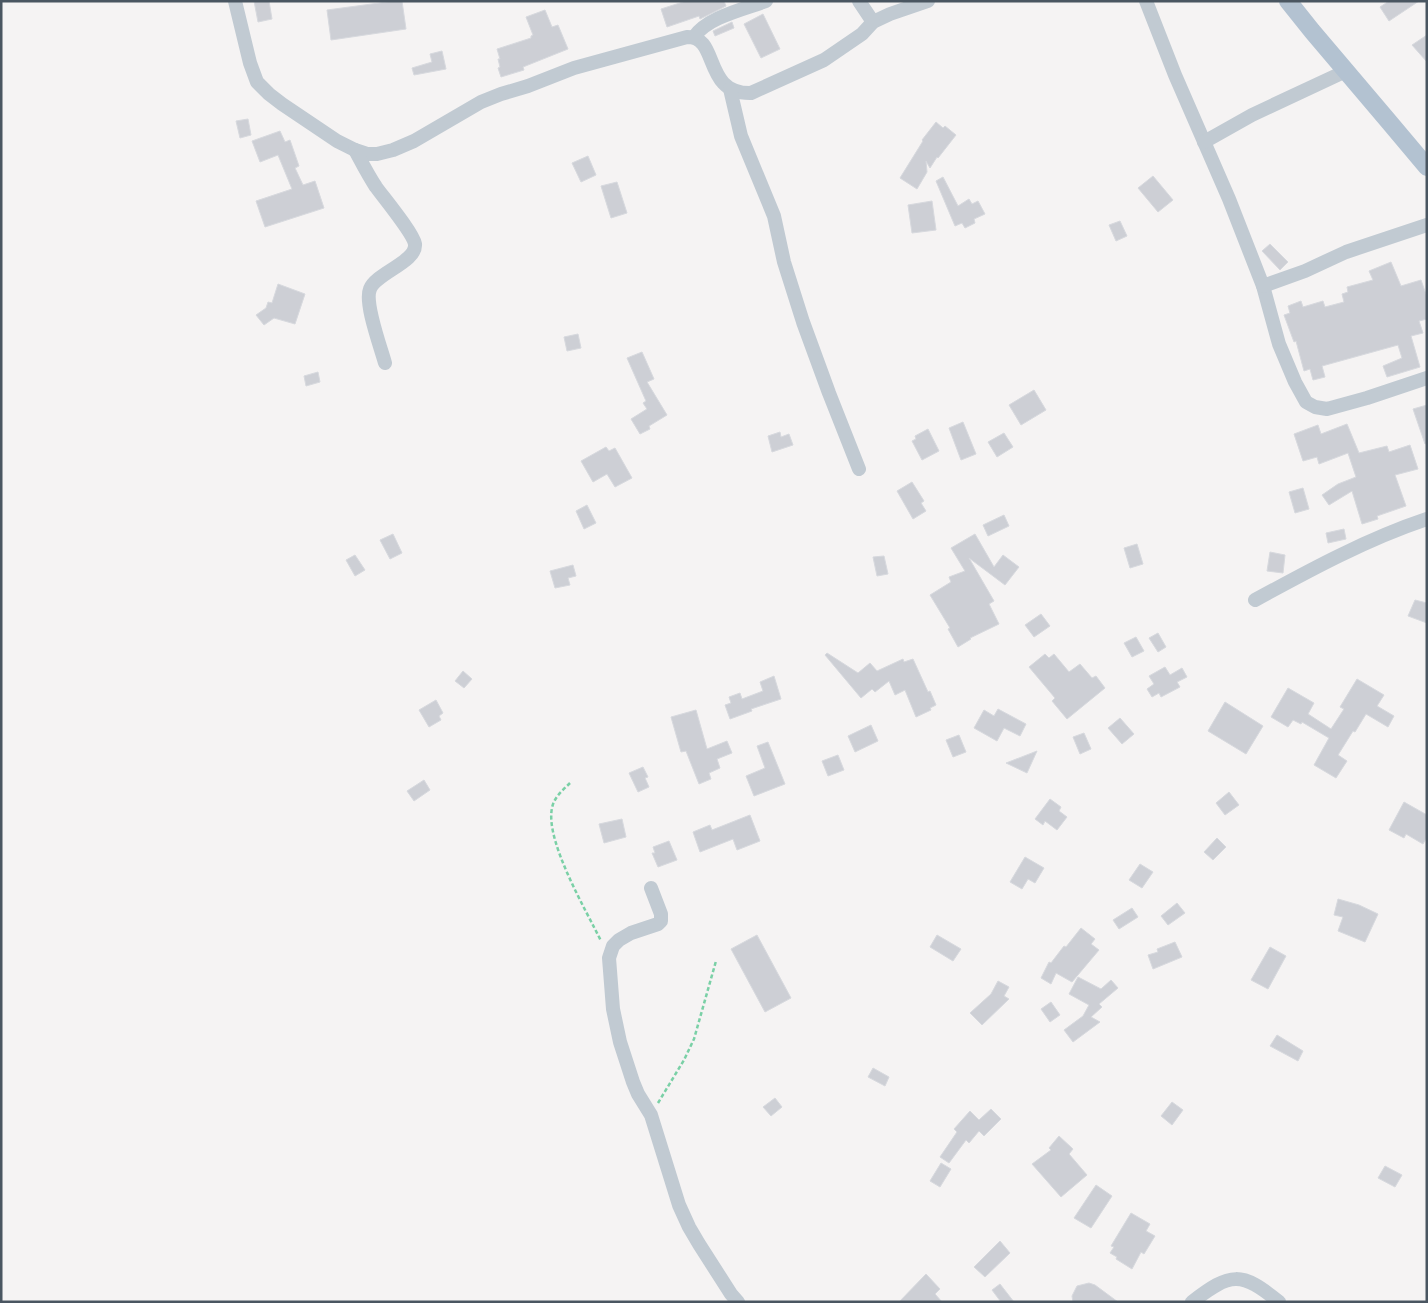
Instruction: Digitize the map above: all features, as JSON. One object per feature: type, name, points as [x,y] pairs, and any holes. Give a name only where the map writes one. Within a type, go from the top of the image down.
[{"type":"main road","points":[[1288,1],[1427,167]]},
{"type":"street","points":[[235,2],[250,63],[257,82],[282,104],[337,141],[367,154],[377,154],[393,150],[414,141],[481,102],[501,94],[528,86],[574,68],[694,36],[704,26],[714,20],[766,1]]},
{"type":"street","points":[[859,1],[873,22]]},
{"type":"street","points":[[694,36],[704,44],[723,83],[730,89],[741,93],[752,93],[824,60],[862,34],[873,22],[928,1]]},
{"type":"street","points":[[1146,1],[1175,75],[1229,199],[1263,286],[1279,344],[1295,382],[1306,402],[1327,410],[1427,378]]},
{"type":"street","points":[[1204,142],[1252,115],[1346,71]]},
{"type":"street","points":[[730,89],[741,136],[774,216],[784,262],[803,322],[859,468]]},
{"type":"street","points":[[355,150],[376,186],[411,235],[415,244],[414,250],[409,256],[376,280],[370,289],[369,299],[374,326],[385,363]]},
{"type":"street","points":[[1263,286],[1305,271],[1346,252],[1427,225]]},
{"type":"street","points":[[1255,600],[1362,545],[1427,519]]},
{"type":"street","points":[[651,888],[661,914],[661,921],[658,924],[631,933],[618,940],[613,946],[610,958],[612,1004],[620,1042],[638,1094],[651,1115],[674,1190],[689,1227],[738,1302]]},
{"type":"street","points":[[1192,1302],[1208,1290],[1233,1278],[1248,1280],[1265,1290],[1279,1302]]},
{"type":"path","points":[[570,783],[556,798],[552,806],[552,829],[576,890],[610,958]]},
{"type":"path","points":[[651,1115],[684,1060],[694,1039],[716,961]]},
{"type":"building","points":[[254,1],[269,1],[272,19],[258,22]]},
{"type":"building","points":[[402,1],[406,29],[331,40],[327,10]]},
{"type":"building","points":[[686,1],[724,1],[726,6],[700,19],[699,16],[667,27],[661,9]]},
{"type":"building","points":[[1389,1],[1419,1],[1389,21],[1380,7]]},
{"type":"building","points":[[545,10],[552,27],[558,25],[568,49],[523,67],[524,70],[501,77],[498,68],[500,67],[498,59],[500,59],[497,49],[531,38],[533,35],[526,17]]},
{"type":"building","points":[[763,14],[780,49],[761,58],[744,24]]},
{"type":"building","points":[[732,22],[734,28],[715,36],[713,31]]},
{"type":"building","points":[[1427,35],[1427,62],[1412,45]]},
{"type":"building","points":[[442,51],[446,69],[414,75],[412,68],[432,62],[430,54]]},
{"type":"building","points":[[248,119],[251,135],[240,138],[236,121]]},
{"type":"building","points":[[936,122],[943,128],[945,126],[956,135],[930,168],[926,161],[927,172],[917,189],[900,178],[922,140]]},
{"type":"building","points":[[280,131],[285,142],[290,140],[299,166],[295,168],[303,185],[315,181],[324,208],[265,227],[256,201],[292,189],[278,155],[260,162],[252,141]]},
{"type":"building","points":[[588,156],[596,175],[581,182],[572,163]]},
{"type":"building","points":[[1153,176],[1173,200],[1158,212],[1138,188]]},
{"type":"building","points":[[943,177],[958,206],[969,199],[972,204],[978,201],[985,214],[974,219],[975,223],[965,228],[962,223],[955,226],[936,181]]},
{"type":"building","points":[[617,182],[627,213],[611,218],[601,186]]},
{"type":"building","points":[[932,201],[936,230],[912,233],[908,205]]},
{"type":"building","points":[[1120,221],[1127,236],[1116,241],[1109,225]]},
{"type":"building","points":[[1270,244],[1288,262],[1280,270],[1262,251]]},
{"type":"building","points":[[1391,262],[1401,286],[1421,280],[1427,297],[1427,319],[1419,321],[1423,333],[1411,336],[1420,367],[1387,377],[1383,366],[1402,358],[1398,345],[1322,366],[1325,377],[1313,380],[1310,369],[1304,371],[1296,341],[1294,342],[1284,315],[1290,313],[1288,306],[1301,301],[1303,307],[1323,301],[1325,307],[1344,302],[1342,294],[1348,292],[1347,287],[1373,280],[1369,271]]},
{"type":"building","points":[[278,284],[305,294],[295,324],[274,318],[264,325],[256,315],[266,308],[268,302],[272,303]]},
{"type":"building","points":[[578,334],[581,348],[567,351],[564,337]]},
{"type":"building","points":[[642,352],[654,379],[647,382],[667,415],[649,426],[650,429],[640,434],[631,419],[647,409],[643,403],[646,401],[627,358]]},
{"type":"building","points":[[318,372],[320,382],[306,386],[304,376]]},
{"type":"building","points":[[1034,390],[1046,410],[1021,425],[1009,405]]},
{"type":"building","points":[[1427,405],[1427,443],[1425,444],[1413,409]]},
{"type":"building","points":[[963,422],[976,454],[961,460],[949,428]]},
{"type":"building","points":[[1347,424],[1359,453],[1387,446],[1389,452],[1410,445],[1418,469],[1395,475],[1406,506],[1377,516],[1378,519],[1362,524],[1352,491],[1329,505],[1322,495],[1338,484],[1356,477],[1348,453],[1319,464],[1317,457],[1303,461],[1294,434],[1318,425],[1321,434]]},
{"type":"building","points":[[928,429],[939,451],[922,460],[912,441],[916,439],[915,436]]},
{"type":"building","points":[[780,432],[781,437],[789,434],[793,445],[772,452],[768,436]]},
{"type":"building","points":[[1004,433],[1013,447],[997,457],[988,442]]},
{"type":"building","points":[[606,447],[609,451],[615,448],[632,478],[615,487],[607,474],[593,482],[581,461]]},
{"type":"building","points":[[912,482],[924,501],[921,503],[926,511],[913,519],[897,491]]},
{"type":"building","points":[[1303,488],[1309,509],[1295,513],[1289,492]]},
{"type":"building","points":[[587,505],[596,523],[584,529],[576,511]]},
{"type":"building","points":[[1004,515],[1009,526],[988,536],[983,525]]},
{"type":"building","points":[[1344,529],[1346,539],[1328,543],[1326,533]]},
{"type":"building","points":[[393,534],[402,553],[390,559],[380,540]]},
{"type":"building","points":[[975,534],[994,567],[1003,555],[1019,567],[1005,585],[969,558],[994,601],[989,604],[999,624],[970,638],[958,647],[948,629],[950,628],[930,595],[951,582],[949,577],[965,571],[951,548]]},
{"type":"building","points":[[1137,544],[1143,564],[1130,568],[1124,548]]},
{"type":"building","points":[[1270,552],[1285,555],[1283,573],[1267,571]]},
{"type":"building","points":[[355,555],[365,570],[355,576],[346,560]]},
{"type":"building","points":[[884,556],[888,574],[877,576],[873,557]]},
{"type":"building","points":[[573,565],[576,576],[568,578],[570,585],[555,588],[550,571]]},
{"type":"building","points":[[1415,600],[1427,603],[1427,623],[1408,616]]},
{"type":"building","points":[[1041,614],[1050,626],[1034,637],[1025,625]]},
{"type":"building","points":[[1158,633],[1166,647],[1158,652],[1149,638]]},
{"type":"building","points":[[1136,637],[1144,651],[1132,657],[1124,643]]},
{"type":"building","points":[[827,653],[858,673],[870,663],[877,671],[903,659],[904,662],[913,659],[936,705],[930,708],[931,710],[916,717],[905,690],[895,695],[889,681],[875,692],[872,689],[861,698],[825,655]]},
{"type":"building","points":[[1045,654],[1049,658],[1054,654],[1069,672],[1080,664],[1092,678],[1096,676],[1105,688],[1067,719],[1052,701],[1055,698],[1029,667]]},
{"type":"building","points":[[1165,667],[1170,675],[1182,668],[1187,677],[1177,682],[1180,687],[1161,697],[1159,693],[1152,697],[1147,689],[1154,684],[1149,676]]},
{"type":"building","points":[[463,671],[472,679],[464,688],[455,681]]},
{"type":"building","points":[[774,676],[781,699],[751,709],[752,711],[730,719],[725,705],[731,703],[729,697],[740,693],[742,699],[763,691],[760,682]]},
{"type":"building","points":[[1357,679],[1384,695],[1377,706],[1394,716],[1388,727],[1366,714],[1338,755],[1347,761],[1336,778],[1314,765],[1329,738],[1302,722],[1301,724],[1293,720],[1288,727],[1271,717],[1288,688],[1314,703],[1308,714],[1331,729],[1344,709],[1340,707]]},
{"type":"building","points":[[436,700],[443,713],[439,716],[441,720],[429,727],[419,710]]},
{"type":"building","points":[[1225,702],[1263,726],[1246,754],[1208,731]]},
{"type":"building","points":[[998,709],[1026,724],[1020,736],[1004,728],[997,741],[974,728],[984,710],[994,716]]},
{"type":"building","points":[[696,710],[707,749],[727,741],[732,753],[717,759],[720,768],[709,773],[711,779],[699,784],[686,751],[681,752],[671,717]]},
{"type":"building","points":[[1120,718],[1134,734],[1122,744],[1108,728]]},
{"type":"building","points":[[871,725],[878,741],[855,752],[848,736]]},
{"type":"building","points":[[1084,733],[1091,749],[1080,754],[1073,737]]},
{"type":"building","points":[[959,735],[966,752],[953,757],[946,740]]},
{"type":"building","points":[[768,742],[785,784],[754,796],[746,776],[765,768],[757,746]]},
{"type":"building","points":[[1037,751],[1027,773],[1006,763]]},
{"type":"building","points":[[838,755],[844,770],[828,776],[822,761]]},
{"type":"building","points":[[643,767],[648,777],[645,778],[649,787],[638,792],[629,773]]},
{"type":"building","points":[[424,780],[430,790],[414,801],[407,791]]},
{"type":"building","points":[[1229,792],[1239,805],[1225,815],[1216,803]]},
{"type":"building","points":[[1050,799],[1061,807],[1059,811],[1067,817],[1057,830],[1045,821],[1043,825],[1035,819]]},
{"type":"building","points":[[1404,802],[1427,815],[1427,837],[1423,844],[1406,834],[1404,838],[1389,830]]},
{"type":"building","points":[[750,815],[760,841],[737,850],[733,839],[700,852],[693,832],[710,825],[712,830]]},
{"type":"building","points":[[622,819],[626,837],[604,843],[599,824]]},
{"type":"building","points":[[1217,838],[1226,847],[1213,860],[1204,852]]},
{"type":"building","points":[[669,841],[677,860],[658,867],[652,853],[655,853],[653,847]]},
{"type":"building","points":[[1025,857],[1044,868],[1035,883],[1028,879],[1022,889],[1010,882]]},
{"type":"building","points":[[1140,864],[1153,872],[1142,888],[1129,880]]},
{"type":"building","points":[[1338,899],[1359,905],[1378,914],[1365,942],[1338,931],[1343,917],[1334,915]]},
{"type":"building","points":[[1177,903],[1185,913],[1168,925],[1161,916]]},
{"type":"building","points":[[1132,908],[1138,917],[1119,929],[1113,920]]},
{"type":"building","points":[[1081,928],[1095,939],[1091,944],[1099,950],[1072,982],[1056,973],[1051,984],[1041,978],[1049,962],[1051,963]]},
{"type":"building","points":[[757,935],[791,998],[765,1012],[731,949]]},
{"type":"building","points":[[937,935],[961,949],[953,961],[930,947]]},
{"type":"building","points":[[1175,942],[1182,957],[1153,969],[1148,955],[1158,952],[1157,949]]},
{"type":"building","points":[[1270,947],[1286,956],[1268,989],[1251,980]]},
{"type":"building","points":[[1078,977],[1101,989],[1111,980],[1118,988],[1099,1004],[1102,1007],[1091,1017],[1100,1022],[1073,1042],[1064,1030],[1083,1016],[1089,1005],[1069,994]]},
{"type":"building","points":[[998,981],[1009,987],[1004,996],[1009,999],[982,1025],[970,1013],[991,994]]},
{"type":"building","points":[[1051,1002],[1060,1015],[1050,1022],[1041,1009]]},
{"type":"building","points":[[1277,1035],[1303,1051],[1298,1061],[1270,1046]]},
{"type":"building","points":[[873,1068],[889,1077],[885,1086],[868,1077]]},
{"type":"building","points":[[775,1098],[782,1107],[771,1116],[763,1107]]},
{"type":"building","points":[[1172,1102],[1183,1110],[1172,1125],[1161,1116]]},
{"type":"building","points":[[991,1109],[1001,1119],[984,1136],[979,1131],[969,1143],[966,1140],[949,1163],[940,1157],[957,1132],[954,1129],[970,1111],[979,1120]]},
{"type":"building","points":[[1059,1136],[1073,1149],[1069,1154],[1087,1175],[1061,1197],[1032,1164],[1051,1150],[1049,1148]]},
{"type":"building","points":[[941,1163],[951,1169],[940,1187],[930,1181]]},
{"type":"building","points":[[1385,1166],[1402,1175],[1395,1187],[1378,1178]]},
{"type":"building","points":[[1096,1185],[1112,1196],[1091,1228],[1074,1218]]},
{"type":"building","points":[[1131,1213],[1150,1224],[1146,1231],[1155,1236],[1144,1254],[1141,1252],[1132,1269],[1110,1253],[1114,1247],[1111,1246]]},
{"type":"building","points":[[1000,1241],[1010,1253],[985,1277],[974,1267]]},
{"type":"building","points":[[926,1274],[940,1289],[935,1294],[942,1302],[899,1302]]},
{"type":"building","points":[[1089,1283],[1095,1285],[1118,1302],[1073,1302],[1072,1296],[1077,1286]]},
{"type":"building","points":[[1000,1284],[1014,1302],[1001,1302],[992,1290]]}]
